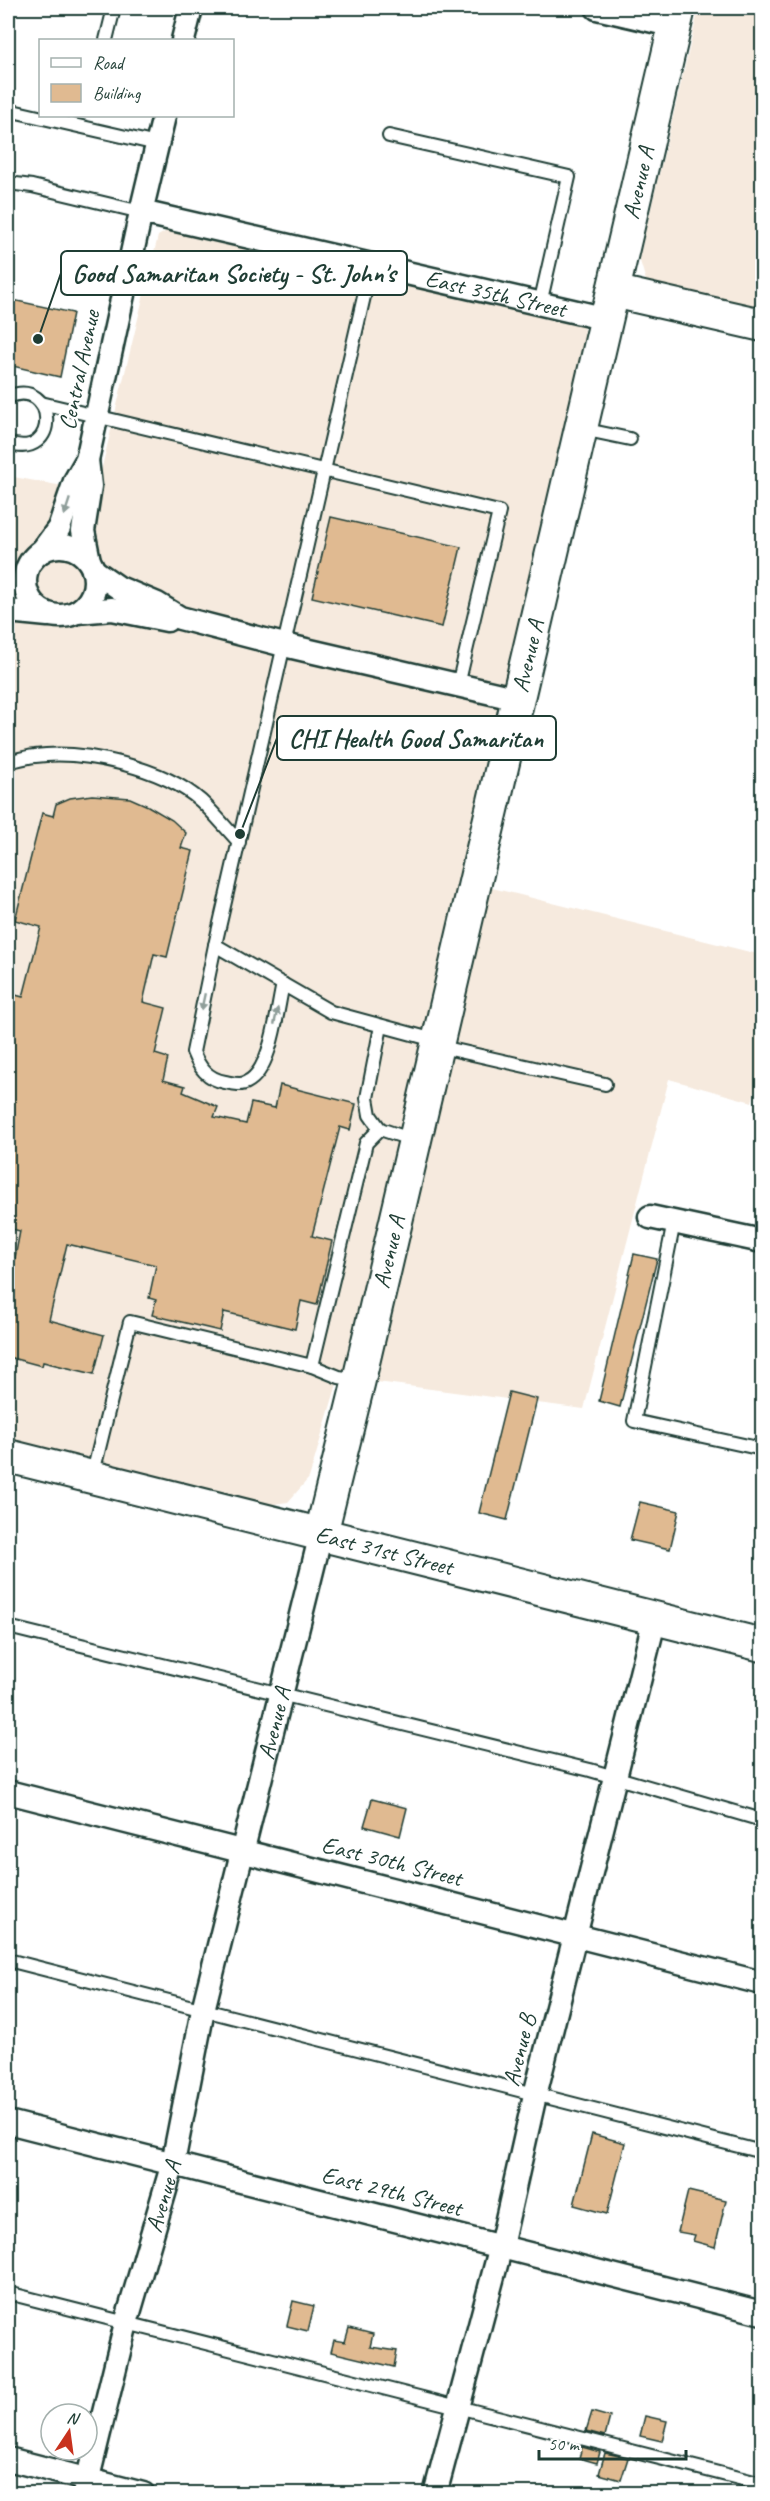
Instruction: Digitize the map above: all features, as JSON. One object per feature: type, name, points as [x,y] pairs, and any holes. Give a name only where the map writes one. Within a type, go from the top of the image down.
[{"type":"street","points":[[183,39],[191,8]]},
{"type":"street","points":[[597,8],[677,17]]},
{"type":"street","name":"Avenue A","points":[[86,2487],[126,2323],[173,2163],[203,2010],[359,1380],[677,17]]},
{"type":"street","name":"Central Avenue","points":[[8,583],[35,559],[59,528],[75,481],[87,460],[164,117]]},
{"type":"street","name":"East 35th Street","points":[[141,212],[540,304],[610,305],[762,325]]},
{"type":"street","name":"Central Avenue","points":[[87,460],[90,486],[83,531],[91,566]]},
{"type":"street","points":[[48,615],[36,607],[27,595],[25,581],[35,559],[64,547],[78,552],[118,588],[157,604],[180,618],[284,645],[518,699]]},
{"type":"street","points":[[77,612],[88,603],[94,590],[91,566]]},
{"type":"street","points":[[8,611],[63,616],[77,612],[112,609],[166,620],[180,618]]},
{"type":"street","points":[[650,1217],[762,1241]]},
{"type":"street","name":"East 31st Street","points":[[8,1456],[762,1645]]},
{"type":"street","name":"Avenue B","points":[[435,2493],[501,2246],[535,2095],[655,1618]]},
{"type":"street","name":"East 30th Street","points":[[8,1792],[762,1983]]},
{"type":"street","name":"East 29th Street","points":[[8,2122],[762,2313]]},
{"type":"street","points":[[8,2460],[86,2487],[143,2493]]},
{"type":"lane","points":[[106,39],[114,8]]},
{"type":"lane","points":[[8,110],[39,114]]},
{"type":"lane","points":[[57,117],[85,121],[157,144]]},
{"type":"lane","points":[[389,136],[569,177],[540,304]]},
{"type":"lane","points":[[8,183],[32,186],[141,212]]},
{"type":"lane","points":[[283,984],[268,1053],[255,1077],[245,1084],[218,1081],[205,1073],[193,1052],[215,945],[371,266]]},
{"type":"lane","points":[[8,397],[17,393],[26,394],[41,403],[499,512],[458,685]]},
{"type":"lane","points":[[8,443],[25,446],[41,437],[47,420],[46,411],[41,403]]},
{"type":"lane","points":[[581,428],[630,439]]},
{"type":"lane","points":[[8,762],[36,755],[77,755],[129,766],[166,778],[200,800],[239,842]]},
{"type":"lane","points":[[215,945],[331,1012],[437,1044],[606,1084]]},
{"type":"lane","points":[[381,1026],[367,1098],[370,1115],[380,1129],[415,1140]]},
{"type":"lane","points":[[312,1366],[366,1143],[371,1135],[380,1129]]},
{"type":"lane","points":[[674,1222],[634,1421],[762,1449]]},
{"type":"lane","points":[[92,1477],[130,1322],[312,1366],[339,1377],[359,1380]]},
{"type":"lane","points":[[8,1627],[615,1778],[762,1820]]},
{"type":"lane","points":[[8,1960],[762,2152]]},
{"type":"lane","points":[[8,2293],[762,2484]]},
{"type":"shaded area","points":[[699,8],[762,8],[762,313],[648,287],[639,258]]},
{"type":"shaded area","points":[[177,225],[584,327],[586,342],[460,880],[762,955],[762,1065],[752,1102],[669,1079],[584,1409],[339,1377],[309,1478],[288,1502],[266,1505],[8,1445],[8,476],[96,492],[158,236]]},
{"type":"building","points":[[8,299],[73,313],[60,377],[8,365]]},
{"type":"building","points":[[331,517],[461,547],[442,627],[312,597]]},
{"type":"building","points":[[92,795],[130,798],[148,806],[172,820],[186,833],[181,848],[193,851],[167,957],[154,954],[143,1002],[166,1008],[155,1054],[168,1058],[163,1080],[185,1086],[183,1092],[218,1107],[214,1117],[246,1124],[251,1103],[275,1108],[280,1085],[356,1104],[350,1130],[340,1127],[312,1236],[332,1241],[317,1305],[301,1301],[295,1329],[224,1312],[220,1331],[152,1315],[156,1300],[149,1298],[156,1265],[67,1244],[49,1320],[104,1335],[94,1374],[43,1362],[42,1366],[8,1357],[8,1295],[20,1231],[8,1228],[8,993],[23,997],[41,927],[15,920],[42,813],[53,816],[56,804],[70,798]]},
{"type":"building","points":[[634,1254],[657,1259],[620,1407],[599,1401]]},
{"type":"building","points":[[509,1392],[537,1399],[507,1520],[479,1513]]},
{"type":"building","points":[[640,1502],[679,1511],[670,1549],[630,1540]]},
{"type":"building","points":[[372,1799],[407,1808],[400,1836],[364,1826]]},
{"type":"building","points":[[592,2134],[625,2143],[607,2214],[574,2205]]},
{"type":"building","points":[[688,2191],[726,2200],[715,2247],[693,2241],[695,2235],[678,2232]]},
{"type":"building","points":[[293,2301],[314,2306],[308,2331],[287,2326]]},
{"type":"building","points":[[349,2328],[373,2334],[370,2347],[397,2351],[394,2367],[331,2352],[334,2340],[345,2342]]},
{"type":"building","points":[[592,2412],[610,2417],[605,2436],[586,2431]]},
{"type":"building","points":[[645,2416],[667,2421],[662,2441],[640,2436]]},
{"type":"building","points":[[582,2447],[600,2452],[597,2463],[579,2458]]},
{"type":"building","points":[[605,2453],[628,2458],[621,2480],[599,2474]]},
{"type":"place","name":"Good Samaritan Society - St. John's","points":[[38,339]]},
{"type":"place","name":"CHI Health Good Samaritan","points":[[240,834]]}]
